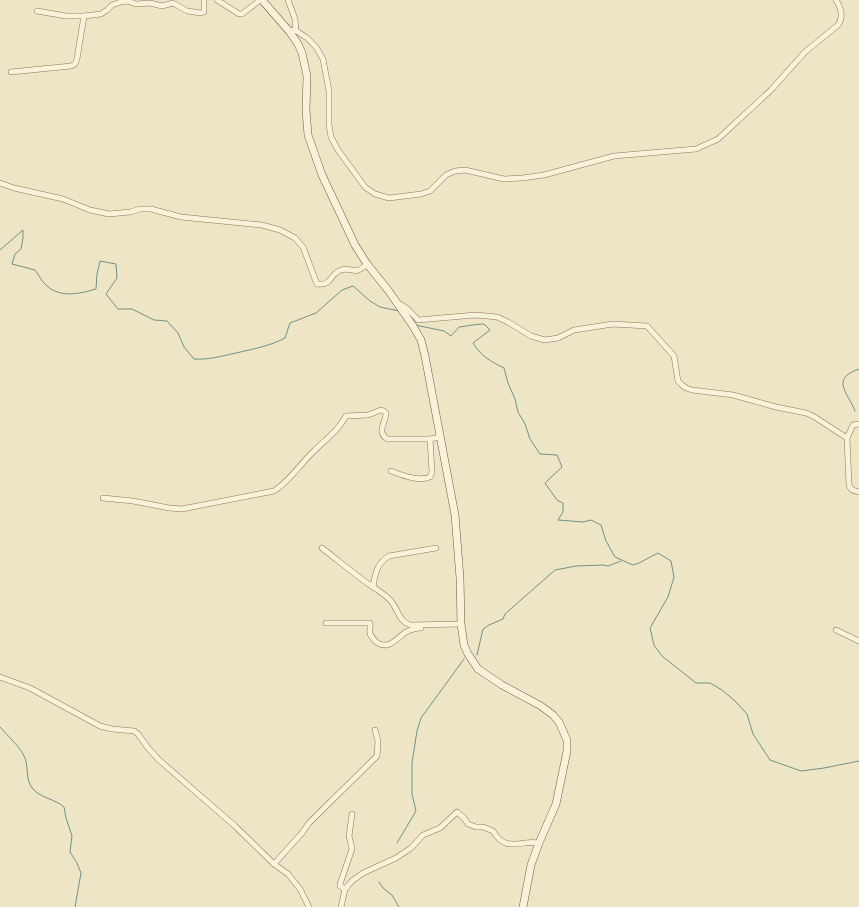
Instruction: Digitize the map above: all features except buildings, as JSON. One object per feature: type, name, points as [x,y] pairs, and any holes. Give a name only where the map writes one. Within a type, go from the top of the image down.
[{"type":"main road","points":[[261,0],[292,31],[302,53],[306,76],[308,135],[322,175],[355,245],[367,264],[415,325],[421,340],[456,525],[461,626],[464,645],[478,669],[502,685],[541,706],[560,722],[564,731],[567,746],[566,762],[556,804],[529,872],[523,907]]},
{"type":"street","points":[[37,11],[66,16],[84,16],[101,14],[112,5],[127,2],[136,4],[150,3],[162,6],[173,3],[187,11],[201,13],[204,12],[204,0]]},
{"type":"street","points":[[217,0],[242,14],[261,0]]},
{"type":"street","points":[[288,0],[295,20],[292,31],[307,38],[316,47],[323,59],[329,92],[329,124],[338,150],[365,187],[375,194],[389,198],[421,194],[430,190],[446,175],[456,171],[465,170],[504,179],[522,178],[544,175],[614,156],[689,151],[703,146],[718,139],[771,90],[805,52],[838,25],[842,15],[836,0]]},
{"type":"street","points":[[11,72],[75,64],[84,16]]},
{"type":"street","points":[[0,183],[63,199],[90,210],[109,214],[151,209],[181,217],[262,225],[280,230],[295,238],[303,247],[314,279],[318,284],[328,283],[335,274],[343,269],[359,271],[367,264]]},
{"type":"street","points":[[415,325],[475,315],[487,316],[508,322],[531,336],[545,340],[558,338],[574,330],[612,324],[647,326],[674,356],[678,381],[682,386],[692,390],[733,395],[813,416],[848,438]]},
{"type":"street","points":[[103,498],[133,501],[169,508],[182,508],[274,491],[282,486],[314,450],[337,429],[346,416],[368,415],[381,410],[384,411],[386,418],[382,432],[387,439],[430,440],[440,437]]},
{"type":"street","points":[[859,424],[853,425],[848,438],[849,484],[854,492],[859,492]]},
{"type":"street","points":[[391,471],[418,479],[430,477],[432,472],[430,440]]},
{"type":"street","points":[[322,548],[383,593],[397,609],[401,620],[404,622],[410,625],[461,626]]},
{"type":"street","points":[[373,587],[378,566],[383,559],[389,556],[436,548]]},
{"type":"street","points":[[326,622],[370,623],[370,634],[377,643],[385,646],[393,643],[406,632],[416,628],[461,626]]},
{"type":"street","points":[[836,630],[859,641]]},
{"type":"street","points":[[0,677],[30,688],[100,726],[134,731],[148,748],[235,826],[274,864],[288,874],[300,889],[309,907]]},
{"type":"street","points":[[274,864],[309,823],[375,759],[378,753],[378,741],[375,730]]},
{"type":"street","points":[[341,907],[345,889],[352,881],[362,873],[396,858],[411,848],[423,836],[440,828],[457,812],[468,824],[493,831],[505,844],[539,843]]},
{"type":"street","points":[[345,889],[340,884],[352,849],[349,836],[352,814]]},
{"type":"waterway","points":[[0,250],[23,230],[21,249],[15,254],[12,264],[35,270],[47,286],[64,294],[96,289],[100,261],[116,264],[117,278],[106,294],[118,309],[132,309],[154,320],[167,321],[178,333],[184,347],[194,359],[221,356],[279,341],[285,338],[290,323],[316,313],[342,290],[353,286],[380,307],[399,311]]},
{"type":"waterway","points":[[415,325],[444,331],[451,336],[459,327],[484,324],[490,330],[473,343],[487,358],[504,368],[518,412],[525,424],[530,439],[540,454],[557,455],[562,467],[545,483],[557,500],[563,503],[563,512],[558,520],[583,522],[591,520],[601,525],[606,541],[615,557],[633,565],[658,553],[671,561],[674,577],[668,597],[650,628],[654,645],[662,656],[696,683],[710,683],[735,701],[747,714],[753,734],[770,760],[801,771],[859,761]]},
{"type":"waterway","points":[[855,411],[843,382],[845,377],[859,369]]},
{"type":"waterway","points":[[477,655],[483,629],[503,619],[505,614],[555,570],[576,566],[608,566],[621,561]]},
{"type":"waterway","points":[[397,843],[416,811],[412,794],[412,763],[421,718],[464,659]]},
{"type":"waterway","points":[[0,727],[23,754],[30,785],[33,789],[64,807],[72,836],[70,852],[81,873],[75,907]]},
{"type":"waterway","points":[[379,882],[392,895],[399,907]]}]
